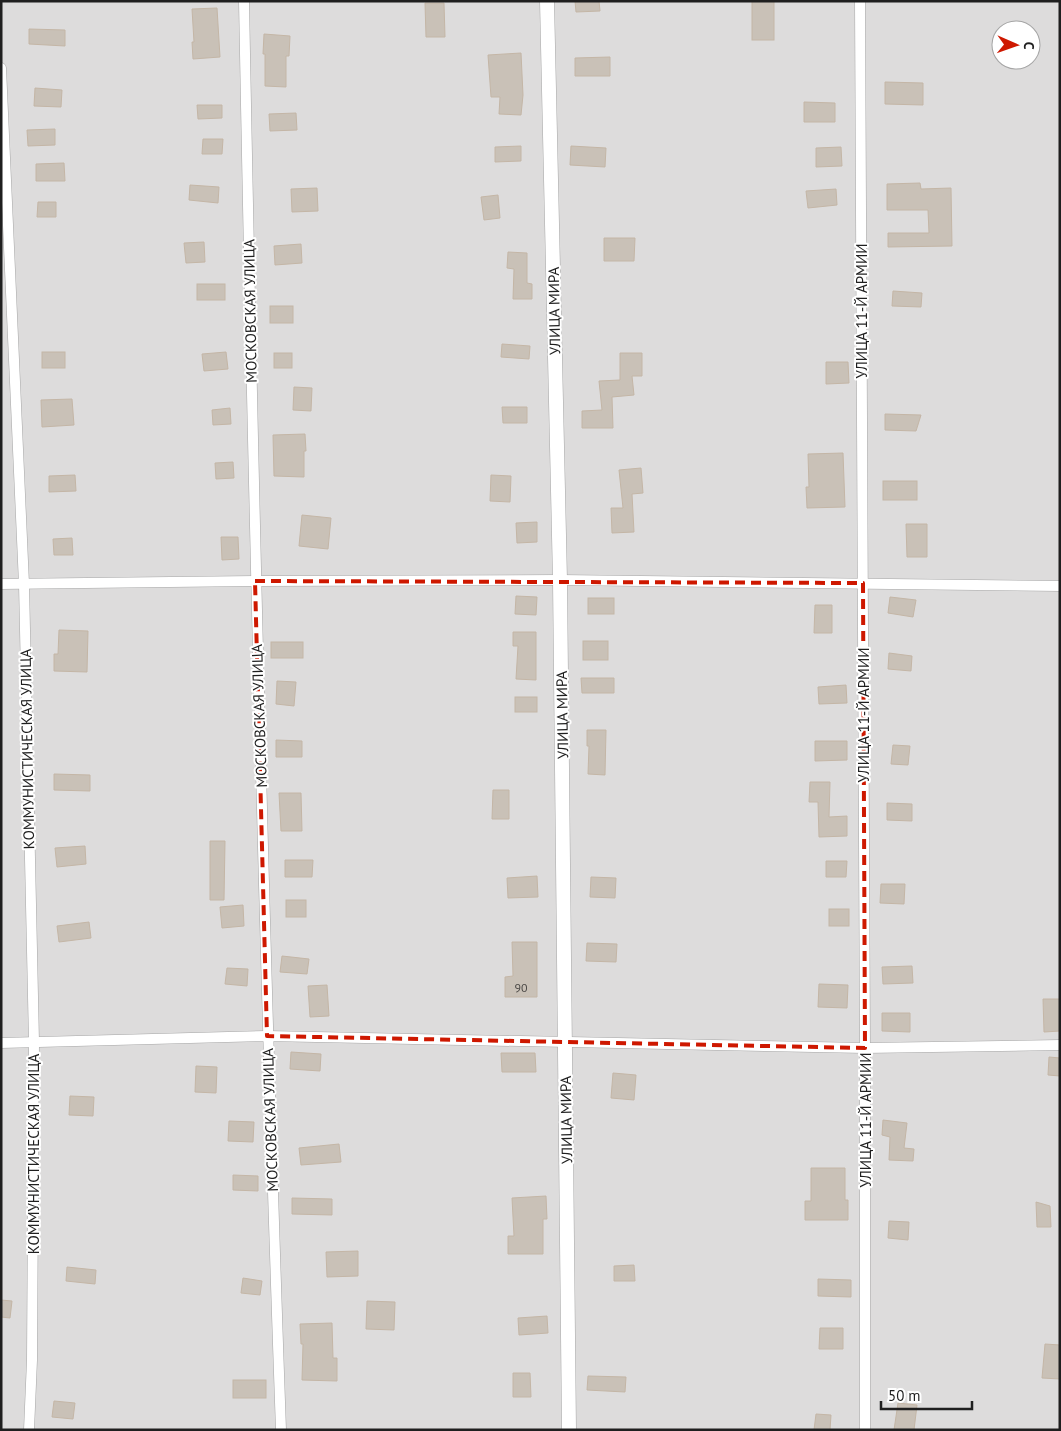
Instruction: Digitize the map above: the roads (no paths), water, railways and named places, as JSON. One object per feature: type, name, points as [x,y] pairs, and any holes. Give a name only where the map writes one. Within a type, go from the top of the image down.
[{"type":"street","name":"МОСКОВСКАЯ УЛИЦА","points":[[244,1],[255,581],[267,1036],[281,1430]]},
{"type":"street","name":"УЛИЦА МИРА","points":[[547,1],[560,580],[569,1430]]},
{"type":"street","name":"УЛИЦА 11-Й АРМИИ","points":[[860,1],[865,1430]]},
{"type":"street","name":"КОММУНИСТИЧЕСКАЯ УЛИЦА","points":[[1,68],[24,584],[34,1042],[32,1360],[29,1430]]},
{"type":"street","points":[[1,584],[560,580],[1060,586]]},
{"type":"street","points":[[1,1043],[267,1036],[865,1048],[1060,1045]]}]
